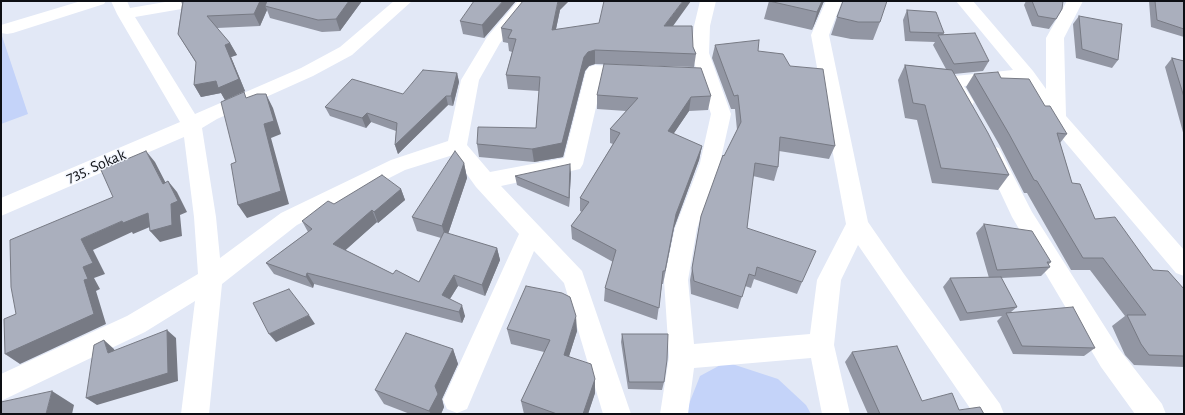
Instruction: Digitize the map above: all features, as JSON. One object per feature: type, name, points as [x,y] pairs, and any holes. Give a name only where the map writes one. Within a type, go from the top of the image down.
[{"type":"street","points":[[6,29],[98,1]]},
{"type":"street","points":[[195,414],[210,279],[205,216],[192,125],[122,8],[199,1]]},
{"type":"street","name":"735. Sokak","points":[[1,207],[192,125],[210,114],[307,72],[346,51],[404,1]]},
{"type":"street","points":[[527,1],[494,42],[470,80],[457,146],[484,181],[574,278],[617,414]]},
{"type":"street","points":[[674,414],[682,356],[676,280],[686,228],[710,163],[721,114],[700,53],[702,26],[708,1]]},
{"type":"street","points":[[834,1],[820,35],[857,224],[895,281],[990,414]]},
{"type":"street","points":[[964,1],[1027,75],[1056,118],[1184,266]]},
{"type":"street","points":[[1056,118],[1055,38],[1075,1]]},
{"type":"street","points":[[484,181],[573,164],[594,71],[647,73]]},
{"type":"street","points":[[685,74],[708,75]]},
{"type":"street","points":[[1027,75],[952,80],[978,127],[1023,217],[1110,358],[1152,414]]},
{"type":"street","points":[[1,388],[136,324],[210,279],[289,219],[398,165],[457,146]]},
{"type":"street","points":[[836,414],[821,344],[829,280],[857,224]]},
{"type":"street","points":[[457,400],[531,232]]},
{"type":"street","points":[[682,356],[821,344]]},
{"type":"shaded area","points":[[1,33],[28,114],[1,124]]},
{"type":"shaded area","points":[[726,362],[778,379],[806,405],[811,414],[685,414],[700,376]]},
{"type":"building","points":[[182,1],[260,1],[254,14],[207,16],[230,43],[225,45],[239,79],[218,88],[216,81],[194,85],[196,62],[178,34]]},
{"type":"building","points":[[267,1],[349,1],[336,19],[318,20],[265,6]]},
{"type":"building","points":[[474,1],[503,1],[482,25],[460,21]]},
{"type":"building","points":[[523,1],[558,1],[552,30],[599,23],[604,1],[683,1],[664,26],[692,26],[693,47],[696,54],[595,50],[588,52],[584,57],[562,143],[532,149],[477,144],[478,127],[536,128],[540,77],[506,75],[516,39],[508,38],[512,30],[501,28]]},
{"type":"building","points":[[769,1],[822,1],[817,12]]},
{"type":"building","points":[[843,1],[887,1],[880,22],[858,22],[837,17]]},
{"type":"building","points":[[1032,1],[1063,1],[1062,9],[1056,19],[1038,16]]},
{"type":"building","points":[[1155,1],[1184,1],[1184,29],[1157,20]]},
{"type":"building","points":[[907,10],[936,12],[944,33],[910,32]]},
{"type":"building","points":[[1079,16],[1122,24],[1118,60],[1082,49]]},
{"type":"building","points":[[975,33],[989,61],[954,64],[938,35]]},
{"type":"building","points":[[759,40],[758,51],[783,54],[790,66],[823,69],[835,146],[780,137],[778,167],[755,163],[747,228],[816,251],[802,282],[757,267],[755,276],[749,274],[742,297],[694,281],[692,268],[701,216],[723,155],[724,156],[741,122],[738,95],[734,96],[715,45]]},
{"type":"building","points":[[1172,58],[1184,61],[1184,97]]},
{"type":"building","points":[[604,64],[701,68],[711,96],[691,97],[668,131],[702,146],[676,214],[665,271],[663,271],[659,308],[605,288],[616,250],[571,226],[589,202],[580,198],[620,133],[610,129],[638,98],[597,95]]},
{"type":"building","points":[[905,65],[952,70],[988,133],[1009,175],[941,168],[925,105],[913,103]]},
{"type":"building","points":[[423,70],[457,73],[451,96],[446,96],[395,145],[397,123],[367,113],[362,118],[325,107],[352,79],[403,94]]},
{"type":"building","points":[[998,72],[1001,78],[1029,79],[1045,106],[1050,106],[1067,134],[1057,133],[1072,183],[1080,184],[1095,219],[1115,217],[1153,270],[1168,271],[1184,289],[1184,356],[1149,355],[1141,344],[1127,315],[1146,315],[1103,258],[1083,258],[1037,181],[1034,180],[974,74]]},
{"type":"building","points":[[244,92],[246,98],[257,94],[266,94],[274,121],[264,124],[281,191],[238,205],[231,164],[236,162],[221,102]]},
{"type":"building","points":[[146,151],[163,184],[168,181],[178,201],[171,204],[172,225],[150,231],[148,213],[123,223],[122,221],[81,239],[93,263],[83,267],[88,279],[84,280],[94,314],[5,354],[4,319],[16,314],[11,287],[10,240],[113,197],[101,170]]},
{"type":"building","points":[[455,151],[464,163],[442,226],[412,217]]},
{"type":"building","points":[[570,164],[569,198],[515,176]]},
{"type":"building","points":[[382,175],[401,189],[374,212],[372,210],[333,244],[393,274],[396,270],[419,282],[444,232],[497,248],[482,285],[454,275],[442,295],[462,305],[459,312],[307,273],[306,277],[266,263],[312,229],[302,221],[328,201],[334,204]]},
{"type":"building","points":[[984,224],[1032,231],[1051,262],[1047,262],[1050,267],[997,270]]},
{"type":"building","points":[[1001,277],[1017,307],[967,313],[950,278]]},
{"type":"building","points":[[526,286],[562,293],[570,297],[576,316],[564,355],[591,364],[595,379],[583,414],[557,414],[521,401],[550,340],[507,329]]},
{"type":"building","points":[[289,289],[309,315],[269,334],[253,303]]},
{"type":"building","points":[[1073,307],[1095,348],[1022,346],[1006,313]]},
{"type":"building","points":[[167,330],[168,373],[86,398],[94,345],[104,340],[108,353]]},
{"type":"building","points":[[406,333],[453,349],[435,386],[438,394],[429,411],[375,390]]},
{"type":"building","points":[[622,334],[668,334],[664,382],[629,382]]},
{"type":"building","points":[[897,346],[922,401],[952,393],[959,410],[980,407],[984,414],[880,414],[852,352]]},
{"type":"building","points":[[52,391],[46,414],[1,414],[1,402]]}]
